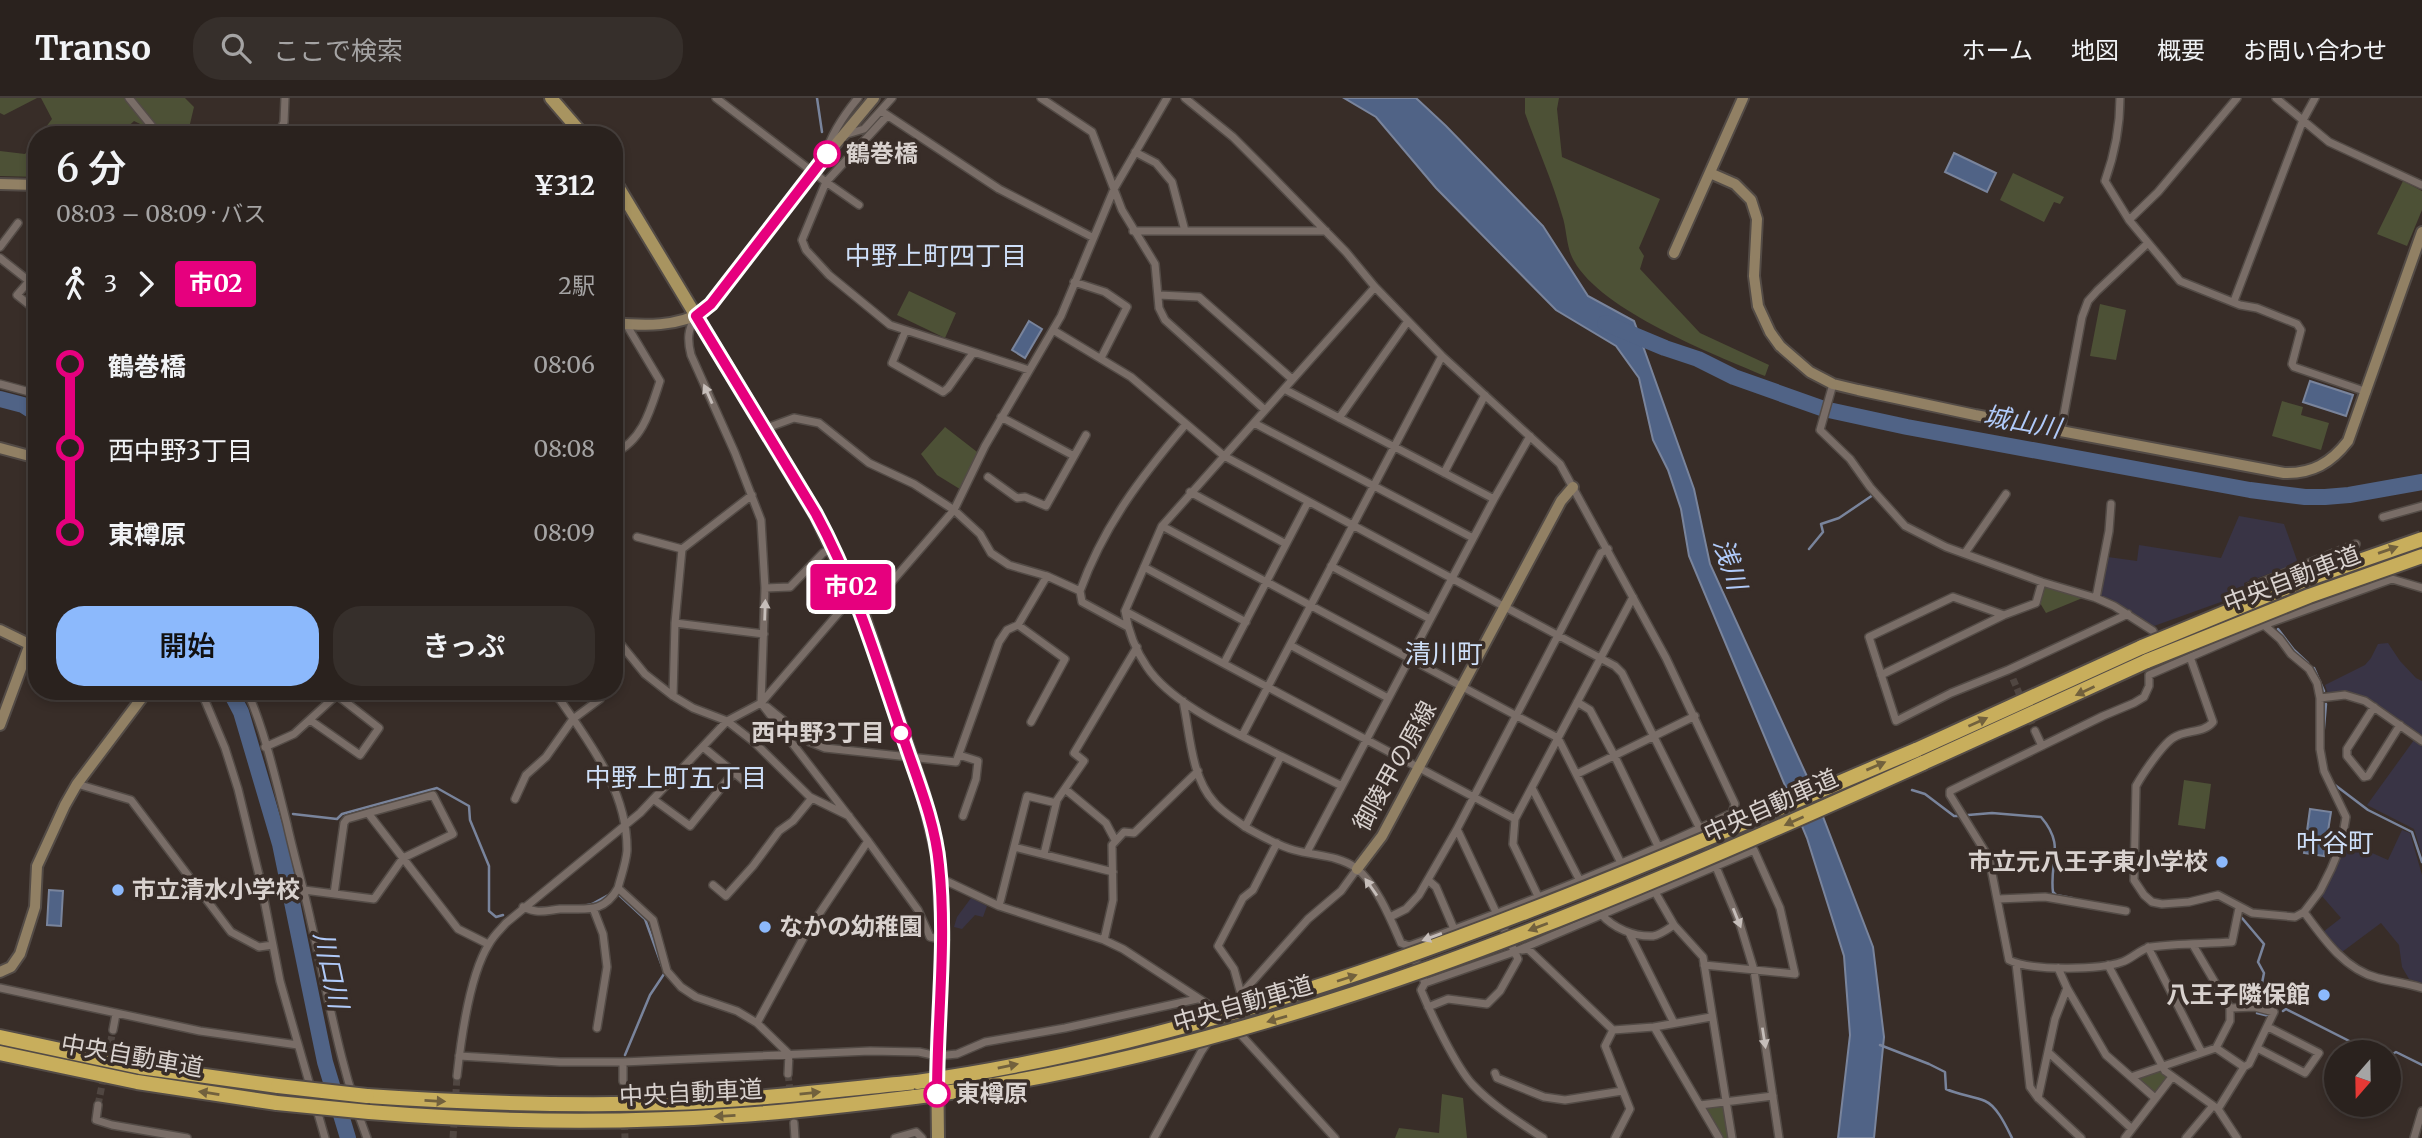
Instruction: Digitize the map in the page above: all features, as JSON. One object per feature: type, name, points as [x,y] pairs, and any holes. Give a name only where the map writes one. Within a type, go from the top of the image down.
[{"type":"highway","name":"中央自動車道","points":[[1,1054],[137,1082],[277,1103],[369,1112],[497,1119],[612,1120],[738,1115],[915,1097],[1041,1077],[1189,1044],[1296,1013],[1411,976],[1636,889],[1923,763],[2144,654],[2302,581],[2422,539]]},
{"type":"highway","name":"中央自動車道","points":[[3,1037],[140,1067],[278,1086],[367,1096],[497,1104],[661,1103],[784,1095],[958,1076],[1120,1042],[1291,996],[1405,958],[1630,872],[2144,654],[2422,556]]},
{"type":"main road","points":[[551,98],[575,126]]},
{"type":"main road","points":[[623,195],[833,547],[863,615],[923,793],[933,831],[940,878],[943,940],[937,1056],[938,1138]]},
{"type":"street","points":[[129,98],[152,126]]},
{"type":"street","points":[[282,126],[285,98]]},
{"type":"street","points":[[716,98],[826,183],[859,205]]},
{"type":"street","points":[[825,157],[830,139],[845,113],[858,98]]},
{"type":"street","points":[[874,98],[711,304],[696,316],[689,328],[688,341],[691,355],[761,520],[765,588],[761,703],[868,841],[918,911],[930,937],[943,940]]},
{"type":"street","points":[[892,98],[884,113],[826,183],[802,240],[806,250],[830,275],[890,325],[1029,370]]},
{"type":"street","points":[[1041,98],[1092,132],[1133,231],[1155,264],[1159,308],[1165,320],[1265,410]]},
{"type":"street","points":[[863,615],[954,510],[1001,417],[1053,330],[1114,189],[1167,98]]},
{"type":"street","points":[[1183,701],[1198,771],[1215,804],[1245,827],[1277,843],[1294,850],[1331,857],[1357,869],[1390,917],[1401,943],[1409,946],[1700,829],[1732,813],[1736,807],[1695,716],[1608,549],[1560,464],[1408,321],[1326,230],[1233,137],[1185,98]]},
{"type":"street","points":[[1674,253],[1743,98]]},
{"type":"street","points":[[2120,98],[2116,150],[2105,181],[2129,220],[2148,243],[2180,281],[2297,324],[2301,330],[2292,364],[2294,367],[2367,392]]},
{"type":"street","points":[[2129,220],[2158,192],[2237,98]]},
{"type":"street","points":[[2276,98],[2329,142],[2422,185]]},
{"type":"street","points":[[2234,301],[2302,120],[2315,98]]},
{"type":"street","points":[[844,135],[864,129],[884,113]]},
{"type":"street","points":[[884,113],[999,189],[1093,237]]},
{"type":"street","points":[[1135,152],[1156,163],[1172,183],[1185,231]]},
{"type":"street","points":[[1710,173],[1740,188],[1754,208],[1757,219],[1754,276],[1756,293],[1770,332],[1798,364],[1833,384],[1975,415],[2284,473],[2299,474],[2327,463],[2343,448],[2354,430],[2422,232]]},
{"type":"street","points":[[0,184],[28,185]]},
{"type":"street","points":[[0,247],[18,223]]},
{"type":"street","points":[[1133,231],[1326,230]]},
{"type":"street","points":[[2061,430],[2082,317],[2088,301],[2148,243]]},
{"type":"street","points":[[0,258],[28,280]]},
{"type":"street","points":[[28,282],[17,295],[28,304]]},
{"type":"street","points":[[1074,282],[1105,292],[1127,307],[1101,358]]},
{"type":"street","points":[[1342,786],[1242,736],[1174,695],[1146,667],[1128,627],[1125,611],[1162,526],[1375,287]]},
{"type":"street","points":[[1159,295],[1199,297],[1292,379]]},
{"type":"street","points":[[623,324],[671,323],[696,316]]},
{"type":"street","points":[[1339,418],[1408,321]]},
{"type":"street","points":[[623,328],[660,381],[645,425],[623,450]]},
{"type":"street","points":[[1053,330],[1131,377],[1224,456],[1557,634],[1622,673],[1700,829],[1740,924],[1754,970],[1779,1138]]},
{"type":"street","points":[[905,332],[892,363],[943,392],[973,353]]},
{"type":"street","points":[[1242,736],[1443,356]]},
{"type":"street","points":[[0,384],[28,390]]},
{"type":"street","points":[[1833,384],[1820,430],[1850,459],[1870,487],[1905,526],[1922,536],[2042,582],[2096,597],[2128,614],[2152,631],[2167,666]]},
{"type":"street","points":[[1284,389],[1494,499]]},
{"type":"street","points":[[1444,473],[1485,395]]},
{"type":"street","points":[[1001,417],[1074,456]]},
{"type":"street","points":[[764,429],[794,418],[819,423],[869,463],[914,484],[954,510],[980,534],[992,553],[1009,565],[1047,576],[1080,591]]},
{"type":"street","points":[[1254,423],[1473,538]]},
{"type":"street","points":[[1128,627],[1082,602],[1080,591],[1093,555],[1139,480],[1186,424]]},
{"type":"street","points":[[988,477],[1017,498],[1025,497],[1046,506],[1086,435]]},
{"type":"street","points":[[1307,852],[1451,578],[1530,436]]},
{"type":"street","points":[[0,448],[28,456]]},
{"type":"street","name":"御陵甲の原線","points":[[1154,1138],[1201,1052],[1238,997],[1308,919],[1340,891],[1382,836],[1562,501],[1573,487]]},
{"type":"street","points":[[1190,492],[1286,544]]},
{"type":"street","points":[[1965,553],[2006,494]]},
{"type":"street","points":[[673,696],[675,623],[682,549],[752,495]]},
{"type":"street","points":[[1224,663],[1308,502]]},
{"type":"street","points":[[2096,597],[2109,531],[2111,504]]},
{"type":"street","points":[[2383,517],[2422,506]]},
{"type":"street","points":[[1162,526],[1558,738],[1620,863]]},
{"type":"street","points":[[637,537],[682,549]]},
{"type":"street","points":[[2190,657],[2213,722],[2203,730],[2172,738],[2142,774],[2136,786],[2134,880],[2152,902],[2189,902],[2218,895],[2239,908],[2267,916],[2295,917],[2304,912],[2320,891],[2340,845],[2346,817],[2324,771],[2320,749],[2320,698],[2316,683],[2309,669],[2264,625],[2250,587],[2356,544]]},
{"type":"street","points":[[765,588],[790,587],[823,553],[833,547]]},
{"type":"street","points":[[1390,917],[1406,909],[1428,880],[1601,553],[1608,549]]},
{"type":"street","points":[[1331,566],[1430,619]]},
{"type":"street","points":[[1144,567],[1246,622]]},
{"type":"street","points":[[761,703],[810,742],[833,750],[909,755],[956,762],[999,642],[1007,630],[1018,625],[1047,576]]},
{"type":"street","points":[[2239,908],[2232,942],[2148,947],[2123,962],[2108,965],[2058,968],[2016,963],[2009,960],[1989,858],[1950,795],[1950,790],[2134,704],[2144,697],[2150,675],[2167,666],[2264,625],[2392,579],[2422,588]]},
{"type":"street","points":[[1881,675],[2004,615],[2036,603],[2042,582]]},
{"type":"street","points":[[457,1076],[477,969],[488,944],[523,907],[625,825],[653,799],[727,721],[761,703],[854,595]]},
{"type":"street","points":[[1538,896],[1513,844],[1515,819],[1633,597]]},
{"type":"street","points":[[2004,615],[1953,597],[1869,637],[1896,721],[1951,692],[2008,670],[2128,614]]},
{"type":"street","points":[[1125,611],[1515,819]]},
{"type":"street","points":[[675,623],[764,634]]},
{"type":"street","points":[[1018,625],[1065,659],[1031,722]]},
{"type":"street","points":[[0,630],[28,643]]},
{"type":"street","points":[[1290,645],[1388,698]]},
{"type":"street","points":[[623,647],[645,674],[673,696],[693,708],[727,721],[754,742],[812,798],[849,816]]},
{"type":"street","points":[[1045,854],[1056,803],[1084,761],[1074,753],[1138,647]]},
{"type":"street","points":[[0,725],[28,660]]},
{"type":"street","points":[[2008,670],[2012,679]]},
{"type":"street","points":[[2320,698],[2345,695],[2365,701],[2422,741]]},
{"type":"street","points":[[0,972],[18,961],[35,907],[37,866],[77,784],[135,700]]},
{"type":"street","points":[[205,700],[225,748],[238,789],[260,879],[280,981],[325,1138]]},
{"type":"street","points":[[251,700],[259,719],[304,890],[343,1066],[367,1138]]},
{"type":"street","points":[[265,747],[294,734],[333,700]]},
{"type":"street","points":[[310,720],[360,755],[379,728],[347,700]]},
{"type":"street","points":[[523,907],[537,913],[562,909],[587,911],[611,899],[618,888],[627,853],[619,795],[560,700]]},
{"type":"street","points":[[515,799],[526,775],[546,757],[573,719],[599,700]]},
{"type":"street","points":[[1577,702],[1590,710],[1658,846]]},
{"type":"street","points":[[2374,707],[2347,750],[2347,757],[2364,777],[2368,776],[2400,725]]},
{"type":"street","points":[[1577,774],[1695,716]]},
{"type":"street","points":[[2035,731],[2042,746]]},
{"type":"street","points":[[704,747],[748,784]]},
{"type":"street","points":[[959,755],[978,761],[976,779],[962,816]]},
{"type":"street","points":[[1245,827],[1281,757]]},
{"type":"street","points":[[1104,940],[1113,900],[1112,845],[1124,832],[1135,833],[1198,771]]},
{"type":"street","points":[[653,799],[690,826],[734,772]]},
{"type":"street","points":[[77,784],[131,800],[232,932],[259,947],[273,946]]},
{"type":"street","points":[[1532,788],[1579,879]]},
{"type":"street","points":[[1065,789],[1106,823],[1115,840]]},
{"type":"street","points":[[304,890],[334,894],[377,898],[403,858],[453,834],[433,795],[347,819],[344,823],[334,894]]},
{"type":"street","points":[[999,906],[1027,796],[1056,803]]},
{"type":"street","points":[[713,885],[726,896],[779,831],[793,821],[812,798]]},
{"type":"street","points":[[368,813],[458,929],[488,944]]},
{"type":"street","points":[[1428,1007],[1448,999],[1487,1004],[1500,990],[1518,959],[1457,829]]},
{"type":"street","points":[[757,1023],[812,923],[868,841]]},
{"type":"street","points":[[1238,997],[1234,969],[1219,946],[1243,898],[1253,890],[1277,843]]},
{"type":"street","points":[[1014,847],[1113,872]]},
{"type":"street","points":[[1543,1138],[1490,1100],[1468,1080],[1428,1007],[1421,990],[1426,983],[1514,952],[1754,850],[1780,908],[1795,974],[1704,965]]},
{"type":"street","points":[[940,878],[999,906],[1104,940],[1123,949],[1225,1016],[1335,1138]]},
{"type":"street","points":[[1428,880],[1436,887],[1454,929]]},
{"type":"street","points":[[618,888],[653,920],[667,971],[681,988],[696,997],[737,1011],[757,1023],[789,1054],[788,1074]]},
{"type":"street","points":[[1655,891],[1674,925],[1703,957],[1732,1138]]},
{"type":"street","points":[[1998,899],[2045,897],[2126,911]]},
{"type":"street","points":[[593,908],[603,934],[607,967],[597,1028]]},
{"type":"street","points":[[2304,912],[2338,955],[2375,978],[2422,988]]},
{"type":"street","points":[[1601,914],[1607,921],[1629,933],[1656,936],[1674,925]]},
{"type":"street","points":[[1629,933],[1674,1023]]},
{"type":"street","points":[[2193,945],[2230,1008],[2230,1021],[2216,1048]]},
{"type":"street","points":[[1409,946],[1426,983]]},
{"type":"street","points":[[2148,947],[2202,1051]]},
{"type":"street","points":[[1514,952],[1528,949],[1612,1030],[1654,1027],[1711,1017]]},
{"type":"street","points":[[2016,963],[2030,1087],[2038,1098],[2081,1138]]},
{"type":"street","points":[[2108,965],[2165,1072],[2215,1108],[2237,1138]]},
{"type":"street","points":[[2058,968],[2106,1055],[2155,1098]]},
{"type":"street","points":[[0,988],[200,1031],[298,1045]]},
{"type":"street","points":[[2038,1098],[2055,1019],[2067,988]]},
{"type":"street","points":[[459,1056],[560,1062],[623,1062],[870,1051],[919,1052],[937,1056],[957,1054],[985,1042],[1065,1028],[1197,999]]},
{"type":"street","points":[[2186,1138],[2215,1108],[2244,1067],[2249,1064],[2274,1012],[2255,1007],[2230,1008]]},
{"type":"street","points":[[113,1030],[116,1014]]},
{"type":"street","points":[[1654,1027],[1719,1138]]},
{"type":"street","points":[[2257,1048],[2305,1073],[2319,1053],[2268,1027]]},
{"type":"street","points":[[1612,1030],[1605,1046],[1630,1109],[1615,1138]]},
{"type":"street","points":[[2132,1077],[2216,1048],[2244,1067]]},
{"type":"street","points":[[2048,1052],[2132,1129]]},
{"type":"street","points":[[623,1062],[623,1081]]},
{"type":"street","points":[[1495,1073],[1497,1078],[1544,1097],[1565,1100],[1622,1091]]},
{"type":"street","points":[[2126,1138],[2172,1077]]},
{"type":"street","points":[[1700,1105],[1773,1096]]},
{"type":"street","points":[[98,1105],[96,1120],[187,1138]]},
{"type":"street","points":[[2414,1138],[2422,1111]]},
{"type":"street","points":[[794,1123],[795,1138]]},
{"type":"street","points":[[895,1138],[916,1132],[922,1138]]},
{"type":"shaded area","points":[[2239,516],[2284,524],[2298,563],[2244,583],[2246,593],[2154,626],[2100,596],[2108,557],[2137,561],[2139,545],[2221,558]]},
{"type":"shaded area","points":[[2388,643],[2400,661],[2422,681],[2422,736],[2364,697],[2343,692],[2328,694],[2325,685],[2365,665],[2378,644]]},
{"type":"shaded area","points":[[2414,740],[2422,745],[2422,855],[2414,829],[2367,805]]},
{"type":"shaded area","points":[[2402,830],[2410,833],[2422,875],[2422,983],[2409,979],[2402,967],[2399,945],[2381,923],[2342,952],[2323,932],[2341,918],[2321,895],[2345,841],[2388,860]]},
{"type":"shaded area","points":[[971,898],[987,906],[983,917],[975,915],[962,929],[954,927],[957,917]]},
{"type":"green space","points":[[0,98],[37,98],[4,115],[0,113]]},
{"type":"green space","points":[[41,98],[185,98],[194,107],[189,126],[144,126],[134,121],[129,126],[47,126],[52,119]]},
{"type":"green space","points":[[1525,98],[1559,98],[1557,109],[1562,157],[1660,199],[1639,248],[1644,256],[1640,269],[1700,333],[1769,365],[1765,376],[1660,329],[1608,297],[1588,279],[1569,250],[1564,220],[1525,113]]},
{"type":"green space","points":[[28,150],[28,177],[0,176],[0,151],[25,154]]},
{"type":"green space","points":[[2013,173],[2064,197],[2060,204],[2054,202],[2044,222],[2000,200]]},
{"type":"green space","points":[[2403,181],[2422,191],[2422,210],[2407,246],[2377,234]]},
{"type":"green space","points":[[909,291],[956,313],[945,338],[897,315]]},
{"type":"green space","points":[[2100,304],[2126,310],[2116,360],[2090,356]]},
{"type":"green space","points":[[2282,401],[2303,407],[2301,415],[2329,423],[2321,450],[2272,436]]},
{"type":"green space","points":[[945,427],[981,455],[963,491],[937,475],[921,454]]},
{"type":"green space","points":[[2044,585],[2085,597],[2046,613],[2040,603]]},
{"type":"green space","points":[[2184,780],[2211,784],[2205,829],[2178,825]]},
{"type":"green space","points":[[2162,1066],[2172,1077],[2155,1098],[2131,1077]]},
{"type":"green space","points":[[1442,1094],[1463,1098],[1467,1138],[1395,1138],[1399,1128],[1439,1133]]},
{"type":"green space","points":[[1726,1101],[1732,1138],[1719,1138],[1700,1105]]},
{"type":"water","points":[[1344,98],[1416,98],[1543,226],[1588,296],[1634,321],[1694,489],[1710,564],[1810,783],[1873,947],[1884,1037],[1874,1138],[1838,1138],[1850,1035],[1844,956],[1807,838],[1689,556],[1681,509],[1668,470],[1653,440],[1639,378],[1616,346],[1556,310],[1436,188],[1376,117]]},
{"type":"water","points":[[1954,153],[1996,173],[1987,192],[1945,172]]},
{"type":"water","points":[[1029,321],[1042,329],[1025,358],[1012,350]]},
{"type":"water","points":[[2310,381],[2353,395],[2346,416],[2303,402]]},
{"type":"water","points":[[2310,809],[2331,812],[2324,856],[2304,853]]},
{"type":"water","points":[[49,890],[63,891],[61,926],[47,925]]},
{"type":"waterway","points":[[817,98],[822,132]]},
{"type":"waterway","name":"城山川","points":[[1605,323],[1698,359],[1734,377],[1824,409],[1907,427],[2250,490],[2305,497],[2349,495],[2422,482]]},
{"type":"waterway","name":"川口川","points":[[0,399],[28,408]]},
{"type":"waterway","points":[[1809,549],[1823,532],[1821,524],[1839,518],[1873,495]]},
{"type":"waterway","points":[[2278,629],[2308,663]]},
{"type":"waterway","points":[[2314,668],[2324,691]]},
{"type":"waterway","name":"川口川","points":[[235,700],[241,712],[280,844],[325,1062],[348,1138]]},
{"type":"waterway","points":[[2323,739],[2326,704]]},
{"type":"waterway","points":[[2335,785],[2368,810],[2412,832],[2422,862]]},
{"type":"waterway","points":[[293,814],[337,819],[342,814],[437,788],[469,806],[470,820],[489,866],[489,911],[496,917],[503,915]]},
{"type":"waterway","points":[[1912,790],[1925,794],[1954,816],[1959,816]]},
{"type":"waterway","points":[[1968,815],[1992,813],[2041,817],[2049,827],[2055,845],[2053,892],[2072,898]]},
{"type":"waterway","points":[[583,906],[612,893]]},
{"type":"waterway","points":[[618,894],[645,919],[662,966]]},
{"type":"waterway","points":[[540,908],[570,906]]},
{"type":"waterway","points":[[2242,918],[2264,944],[2258,962],[2264,973],[2258,1003]]},
{"type":"waterway","points":[[625,1055],[650,995],[664,974]]},
{"type":"waterway","points":[[2283,1011],[2286,1009],[2347,1040]]},
{"type":"waterway","points":[[2257,1013],[2269,1016]]},
{"type":"waterway","points":[[1880,1045],[1945,1072],[1946,1089],[1989,1104],[2001,1117],[2012,1138]]},
{"type":"waterway","points":[[2401,1054],[2422,1065]]},
{"type":"tunnel","points":[[2013,679],[2035,731]]},
{"type":"tunnel","points":[[98,1105],[113,1030]]},
{"type":"tunnel","points":[[788,1074],[794,1123]]},
{"type":"tunnel","points":[[453,1138],[457,1076]]},
{"type":"tunnel","points":[[623,1081],[625,1138]]},
{"type":"bus line","name":"市02","points":[[827,154],[711,304],[696,316],[816,514],[833,547],[863,615],[923,793],[938,855],[942,905],[937,1094]]},
{"type":"place","name":"鶴巻橋","points":[[827,154]]},
{"type":"place","name":"西中野3丁目","points":[[901,733]]},
{"type":"place","name":"市立元八王子東小学校","points":[[2222,862]]},
{"type":"place","name":"市立清水小学校","points":[[118,890]]},
{"type":"place","name":"なかの幼稚園","points":[[765,927]]},
{"type":"place","name":"八王子隣保館","points":[[2324,995]]},
{"type":"place","name":"東樽原","points":[[937,1094]]},
{"type":"district","name":"中野上町四丁目","points":[[936,256]]},
{"type":"district","name":"清川町","points":[[1444,654]]},
{"type":"district","name":"中野上町五丁目","points":[[676,778]]},
{"type":"district","name":"叶谷町","points":[[2335,843]]},
{"type":"water label","name":"浅川","points":[[1730,564]]}]
